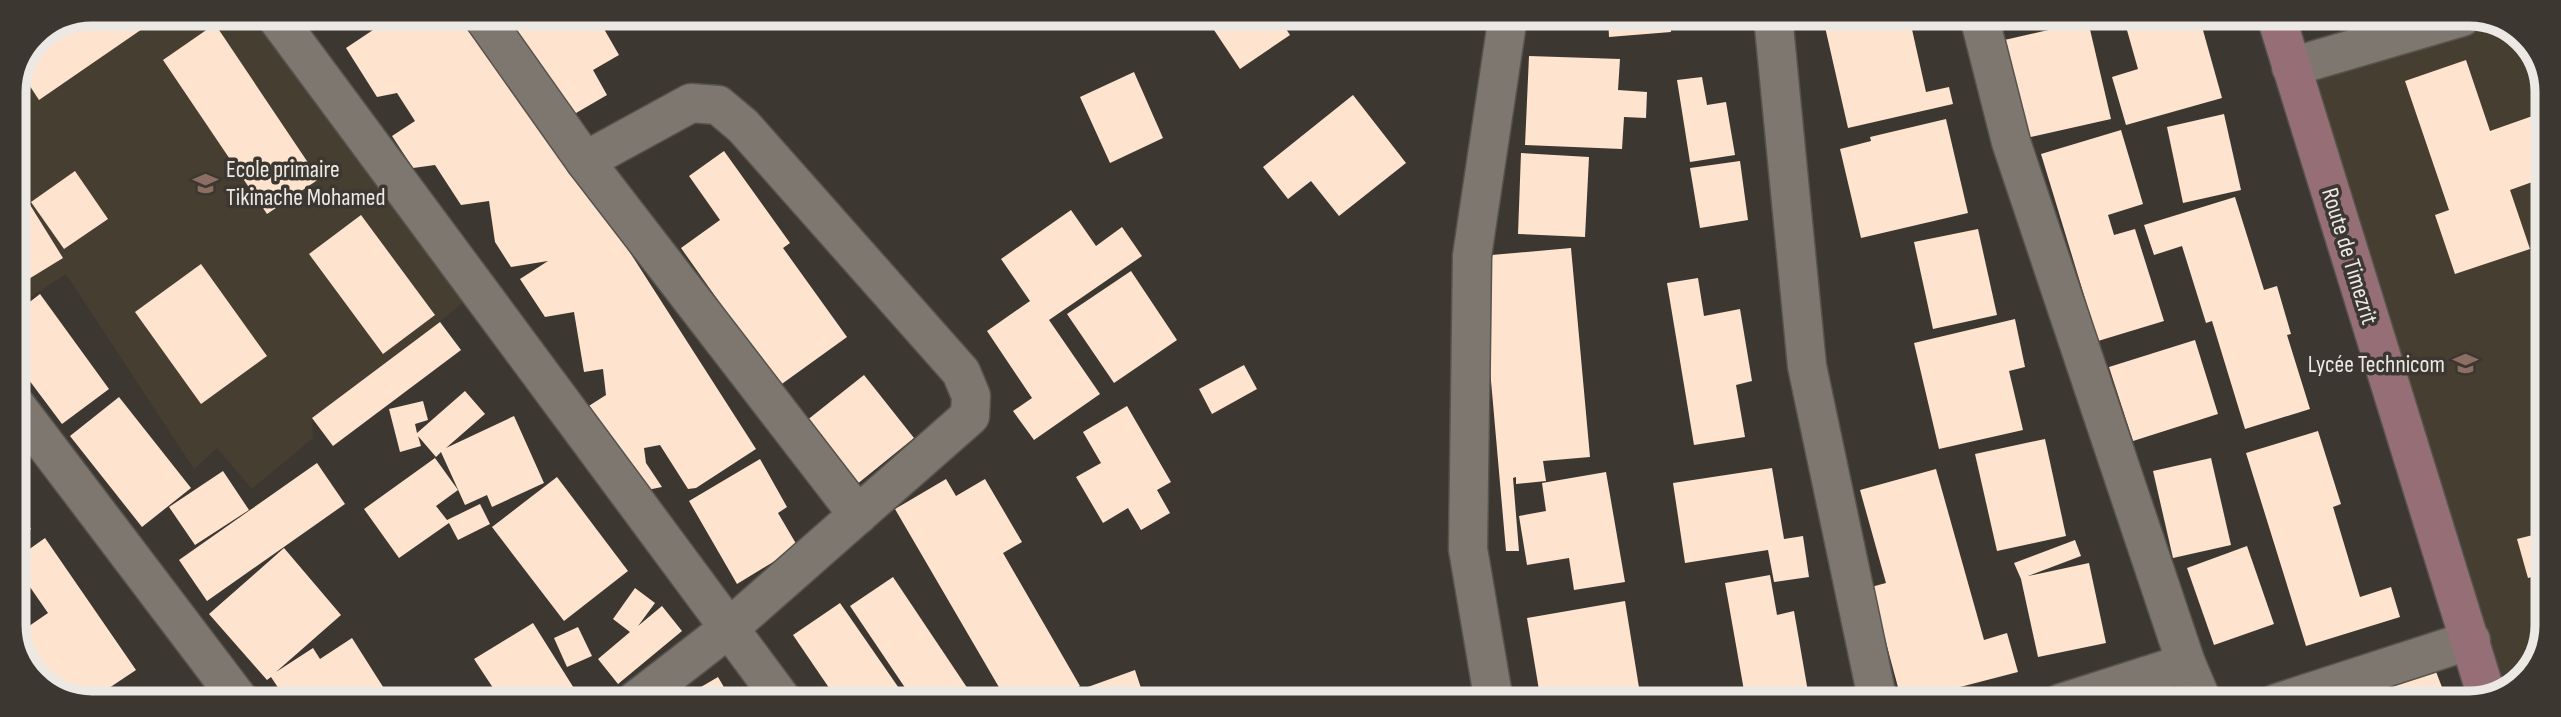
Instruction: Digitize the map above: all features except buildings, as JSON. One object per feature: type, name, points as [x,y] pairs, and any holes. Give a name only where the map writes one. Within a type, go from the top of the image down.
[{"type":"main road","name":"Route de Timezrit","points":[[2279,26],[2485,688]]},
{"type":"street","points":[[283,26],[775,691]]},
{"type":"street","points":[[489,26],[585,161],[858,515]]},
{"type":"street","points":[[1492,691],[1468,549],[1472,256],[1506,26]]},
{"type":"street","points":[[1774,26],[1807,366],[1876,691]]},
{"type":"street","points":[[1982,26],[2011,142],[2186,663],[2198,691]]},
{"type":"street","points":[[2291,67],[2431,26]]},
{"type":"street","points":[[585,161],[691,103],[718,106],[743,126],[961,372],[971,396],[970,416],[728,629],[648,691]]},
{"type":"street","points":[[26,419],[232,691]]},
{"type":"street","points":[[2314,691],[2471,640]]},
{"type":"street","points":[[2098,691],[2186,663]]},
{"type":"shaded area","name":"Ecole primaire Tikinache Mohamed","points":[[93,26],[283,26],[477,290],[440,322],[312,418],[313,438],[252,489],[217,448],[194,469],[66,274],[26,300],[26,93],[31,67],[37,56],[56,37],[67,31]]},
{"type":"shaded area","name":"Lycée Technicom","points":[[2431,26],[2468,26],[2494,31],[2505,37],[2518,49],[2530,67],[2535,88],[2535,624],[2524,661],[2509,677],[2490,687],[2484,688],[2291,67]]},
{"type":"place","name":"Ecole primaire Tikinache Mohamed","points":[[206,183]]},
{"type":"place","name":"Lycée Technicom","points":[[2465,364]]}]
